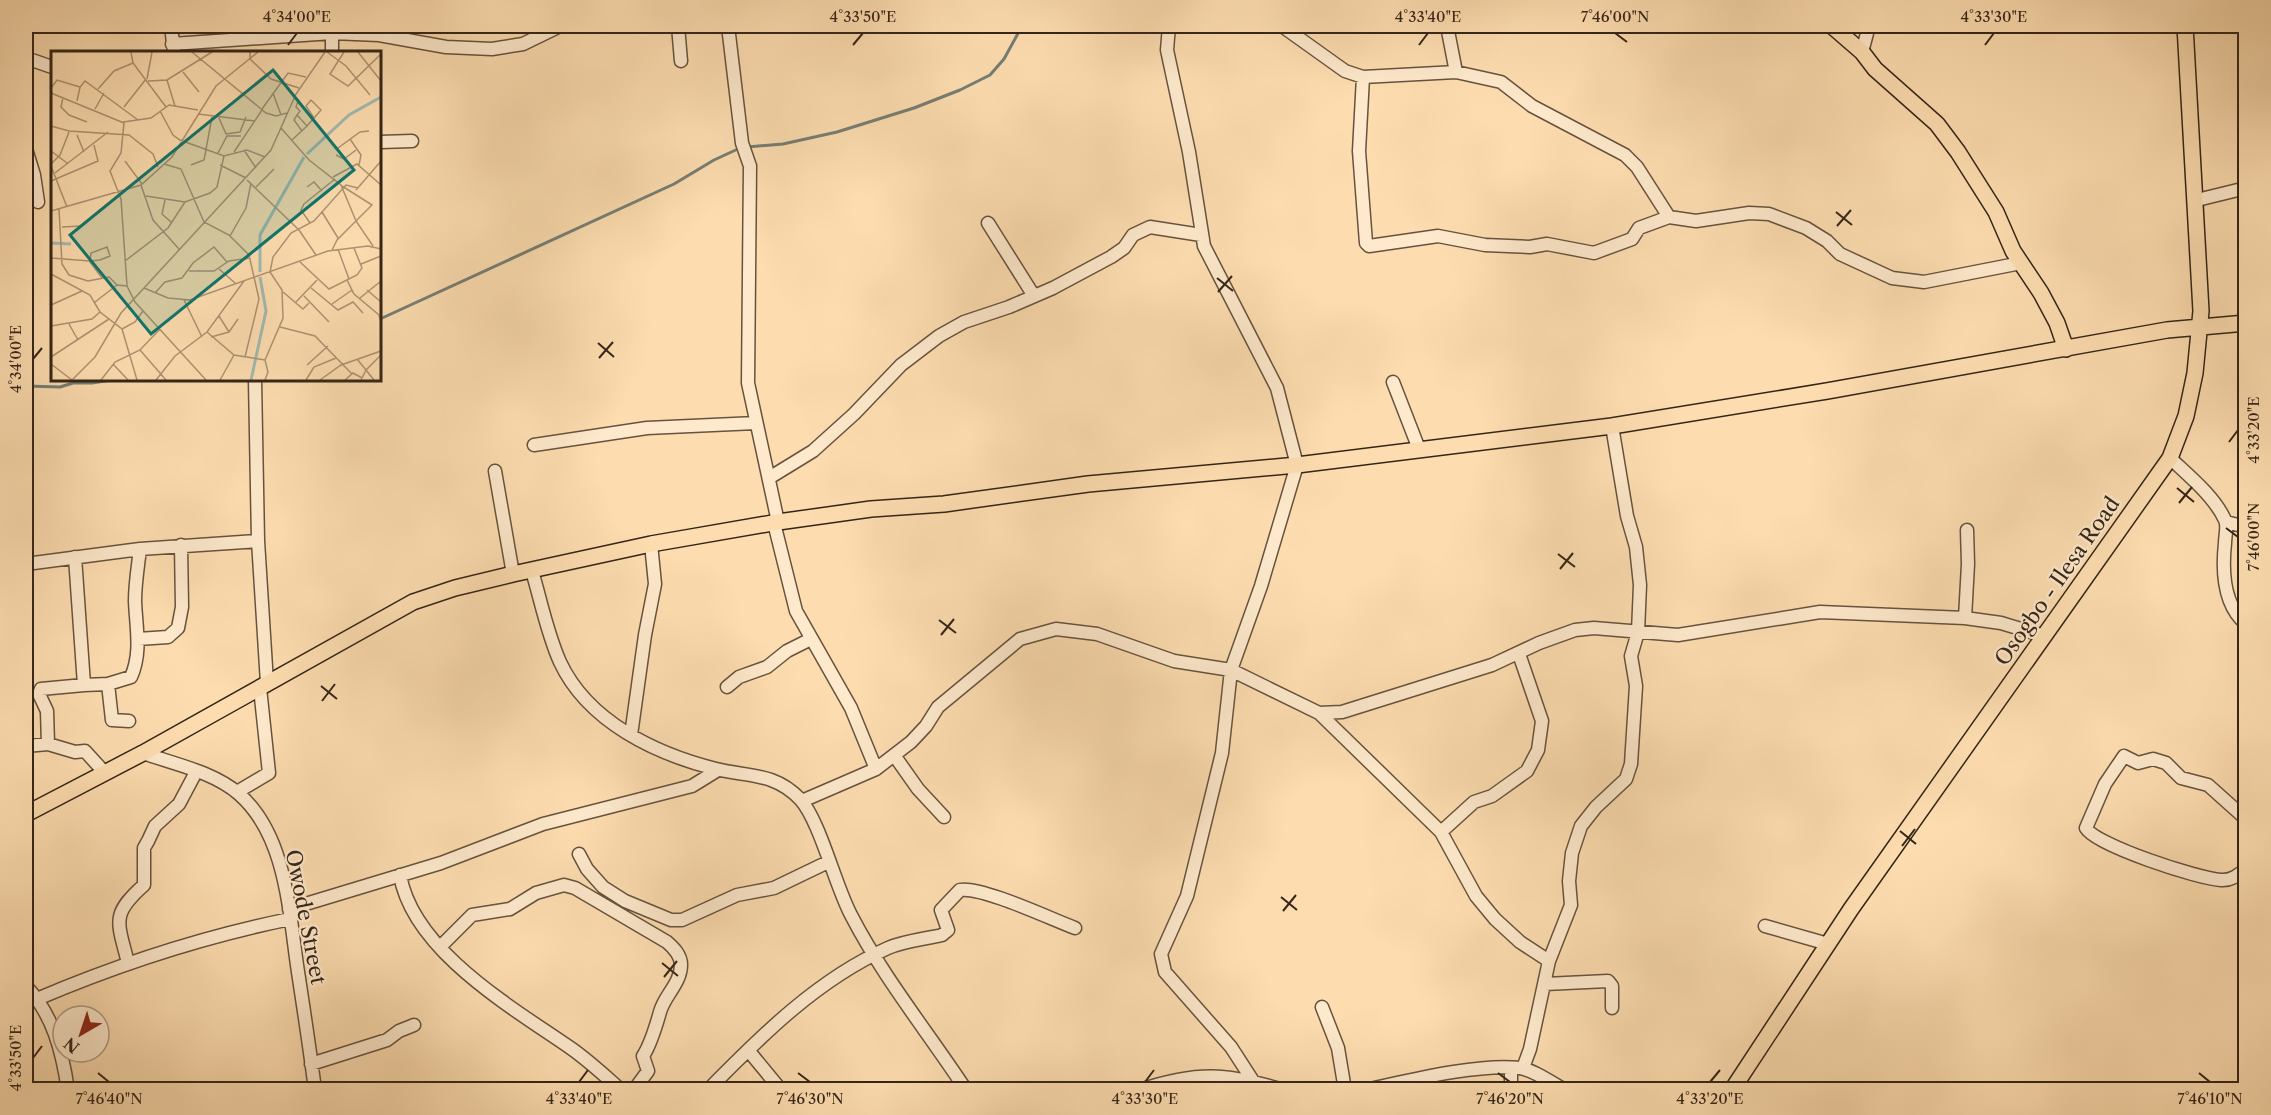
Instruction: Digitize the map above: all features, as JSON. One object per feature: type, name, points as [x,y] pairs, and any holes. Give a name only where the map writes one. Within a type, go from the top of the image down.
[{"type":"main road","points":[[1832,26],[1862,52],[1875,69],[1937,124],[1951,142],[1996,212],[2021,263],[2046,303],[2066,349]]},
{"type":"main road","name":"Osogbo - Ilesa Road","points":[[1732,1089],[1828,944],[2170,458],[2186,416],[2200,328],[2196,200],[2185,26]]},
{"type":"main road","points":[[26,814],[143,753],[413,602],[455,588],[513,574],[651,544],[776,522],[871,509],[944,504],[1088,484],[1297,465],[1612,426],[2167,330],[2246,323]]},
{"type":"street","points":[[171,26],[173,48],[332,33],[379,35],[446,47],[492,49],[523,44],[560,26]]},
{"type":"street","points":[[678,26],[681,61]]},
{"type":"street","points":[[728,26],[742,143],[750,166],[748,383],[796,611],[851,708],[876,769]]},
{"type":"street","points":[[1169,26],[1167,50],[1189,152],[1201,235],[1212,265],[1277,388],[1297,465],[1261,586],[1231,670],[1222,753],[1187,896],[1161,954],[1165,972],[1231,1047],[1253,1081]]},
{"type":"street","points":[[1282,26],[1345,71],[1363,77],[1456,72],[1501,82],[1532,106],[1619,151],[1637,167],[1669,217]]},
{"type":"street","points":[[1448,26],[1456,72]]},
{"type":"street","points":[[1862,52],[1869,26]]},
{"type":"street","points":[[332,33],[332,51]]},
{"type":"street","points":[[26,58],[51,67]]},
{"type":"street","points":[[1363,77],[1359,151],[1366,243],[1369,246],[1438,236],[1485,245],[1530,247],[1546,244],[1594,253],[1632,239],[1639,228],[1669,217],[1696,221],[1749,213],[1769,214],[1806,228],[1827,241],[1840,254],[1873,271],[1911,282],[1963,276],[2021,263]]},
{"type":"street","points":[[381,142],[412,141]]},
{"type":"street","points":[[26,149],[34,175],[38,202]]},
{"type":"street","points":[[2196,200],[2246,188]]},
{"type":"street","points":[[988,223],[1034,296]]},
{"type":"street","points":[[769,478],[813,451],[854,414],[901,365],[939,336],[964,322],[1034,296],[1111,257],[1124,248],[1133,235],[1150,227],[1201,235]]},
{"type":"street","points":[[237,792],[269,773],[258,541],[255,381]]},
{"type":"street","points":[[1393,382],[1419,449]]},
{"type":"street","points":[[534,445],[647,428],[756,423]]},
{"type":"street","points":[[1511,1089],[1517,1068],[1530,1048],[1549,961],[1571,905],[1569,881],[1572,854],[1581,826],[1596,807],[1626,779],[1631,764],[1636,686],[1631,656],[1638,632],[1640,585],[1636,547],[1627,516],[1612,426]]},
{"type":"street","points":[[2170,458],[2210,498],[2226,522],[2223,562],[2228,600],[2231,608],[2246,624]]},
{"type":"street","points":[[495,471],[513,574]]},
{"type":"street","points":[[2226,522],[2246,527]]},
{"type":"street","points":[[1965,618],[1967,530]]},
{"type":"street","points":[[26,564],[140,549],[258,541]]},
{"type":"street","points":[[632,735],[645,635],[656,584],[651,544]]},
{"type":"street","points":[[138,639],[168,637],[178,628],[182,607],[181,545]]},
{"type":"street","points":[[48,744],[46,711],[39,694],[41,689],[108,684],[131,677],[138,639],[135,600],[140,549]]},
{"type":"street","points":[[75,557],[84,685]]},
{"type":"street","points":[[532,571],[553,643],[569,678],[596,709],[651,748],[718,770],[746,772],[771,780],[791,791],[802,801],[815,826],[849,912],[873,957],[966,1089]]},
{"type":"street","points":[[1319,713],[1342,712],[1519,654],[1539,643],[1575,630],[1594,628],[1678,635],[1820,612],[1965,618],[2001,622],[2044,636]]},
{"type":"street","points":[[802,801],[876,769],[926,726],[938,707],[1020,639],[1042,633],[1073,629],[1097,634],[1174,661],[1231,670],[1319,713],[1441,832],[1476,896],[1495,919],[1520,942],[1549,961]]},
{"type":"street","points":[[727,687],[739,677],[767,668],[787,651],[811,639]]},
{"type":"street","points":[[1441,832],[1474,802],[1492,796],[1527,771],[1538,750],[1542,721],[1519,654]]},
{"type":"street","points":[[108,684],[112,720],[129,721]]},
{"type":"street","points":[[26,746],[48,744],[75,752],[85,751],[105,773]]},
{"type":"street","name":"Owode Street","points":[[143,753],[196,772],[237,792],[256,812],[270,838],[280,869],[289,914],[315,1089]]},
{"type":"street","points":[[894,755],[918,789],[944,817]]},
{"type":"street","points":[[2246,819],[2208,785],[2181,778],[2166,764],[2148,759],[2138,763],[2124,756],[2105,784],[2086,828],[2089,834],[2184,873],[2223,881],[2236,877],[2246,869]]},
{"type":"street","points":[[31,999],[128,963],[289,914],[518,836],[538,827],[692,786],[718,770]]},
{"type":"street","points":[[128,963],[118,922],[124,902],[144,885],[144,848],[155,826],[179,804],[196,772]]},
{"type":"street","points":[[579,854],[587,869],[603,887],[625,901],[671,920],[682,921],[737,895],[774,888],[828,862]]},
{"type":"street","points":[[400,875],[402,888],[416,917],[441,946],[507,1006],[574,1050],[621,1089]]},
{"type":"street","points":[[441,946],[472,915],[510,909],[536,893],[564,885],[575,888],[667,942],[679,954],[681,964],[679,975],[660,1011],[659,1021],[644,1056],[648,1071],[634,1089]]},
{"type":"street","points":[[708,1089],[748,1050],[817,991],[889,948],[942,935],[948,930],[942,910],[964,889],[1006,901],[1075,928]]},
{"type":"street","points":[[1765,926],[1828,944]]},
{"type":"street","points":[[1545,984],[1608,981],[1612,986],[1612,1008]]},
{"type":"street","points":[[26,986],[31,999],[51,1020],[64,1065],[68,1089]]},
{"type":"street","points":[[1322,1007],[1338,1048],[1345,1089]]},
{"type":"street","points":[[311,1064],[387,1040],[399,1031],[414,1025]]},
{"type":"street","points":[[748,1050],[781,1089]]},
{"type":"street","points":[[1365,1089],[1464,1071],[1517,1068],[1565,1089]]},
{"type":"street","points":[[1140,1089],[1199,1075],[1222,1075],[1283,1089]]},
{"type":"waterway","points":[[747,147],[783,144],[837,132],[914,108],[960,90],[990,75],[1004,59],[1022,26]]},
{"type":"waterway","points":[[381,319],[674,184],[714,160],[740,148]]},
{"type":"waterway","points":[[26,386],[60,387],[73,383],[105,381]]}]
